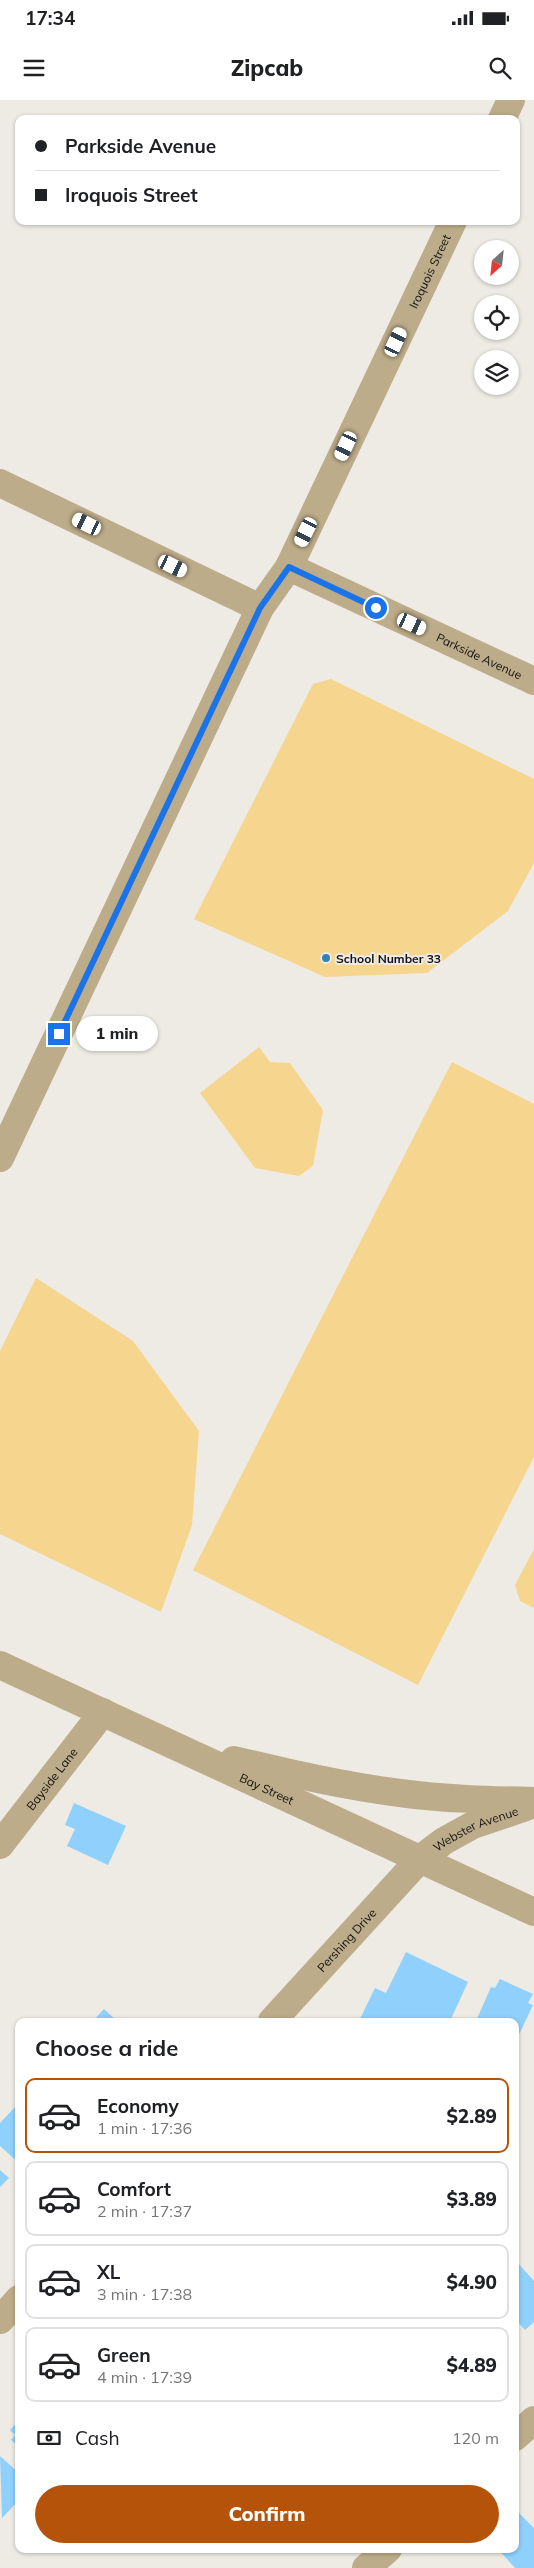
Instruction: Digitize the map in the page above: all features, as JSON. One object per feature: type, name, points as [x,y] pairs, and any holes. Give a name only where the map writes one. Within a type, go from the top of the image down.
[{"type":"street","points":[[504,115],[511,100]]},
{"type":"street","name":"Iroquois Street","points":[[0,1158],[260,608],[289,567],[451,225]]},
{"type":"street","points":[[0,483],[260,608]]},
{"type":"street","name":"Parkside Avenue","points":[[289,567],[534,681]]},
{"type":"street","name":"Bay Street","points":[[0,1665],[534,1912]]},
{"type":"street","name":"Bayside Lane","points":[[0,1845],[103,1712]]},
{"type":"street","points":[[182,1748],[326,1781],[399,1793],[534,1803]]},
{"type":"street","name":"Webster Avenue","points":[[420,1859],[473,1825],[534,1803]]},
{"type":"street","name":"Pershing Drive","points":[[275,2018],[420,1859]]},
{"type":"street","points":[[0,2320],[15,2303]]},
{"type":"street","points":[[519,2433],[534,2420]]},
{"type":"street","points":[[366,2568],[383,2553]]},
{"type":"shaded area","points":[[331,679],[534,779],[534,863],[508,911],[427,973],[325,977],[194,919],[313,684]]},
{"type":"shaded area","points":[[259,1047],[270,1062],[290,1063],[323,1110],[313,1166],[299,1176],[255,1168],[200,1093]]},
{"type":"shaded area","points":[[452,1062],[534,1104],[534,1457],[418,1685],[193,1570]]},
{"type":"shaded area","points":[[36,1278],[133,1341],[199,1431],[192,1525],[161,1612],[0,1534],[0,1351]]},
{"type":"shaded area","points":[[534,1549],[534,1608],[520,1601],[515,1585]]},
{"type":"building","points":[[74,1803],[126,1826],[108,1865],[67,1846],[75,1829],[65,1825]]},
{"type":"building","points":[[406,1952],[468,1982],[451,2018],[360,2018],[375,1988],[386,1993]]},
{"type":"building","points":[[500,1979],[533,1994],[528,2003],[533,2005],[519,2035],[519,2018],[477,2018],[491,1987],[495,1988]]},
{"type":"building","points":[[104,2009],[114,2018],[96,2018]]},
{"type":"building","points":[[15,2107],[15,2159],[0,2146],[0,2123]]},
{"type":"building","points":[[0,2170],[9,2178],[0,2187]]},
{"type":"building","points":[[519,2264],[534,2281],[534,2322],[525,2330],[519,2323]]},
{"type":"building","points":[[15,2424],[15,2435],[10,2430]]},
{"type":"building","points":[[15,2435],[15,2444],[11,2440]]},
{"type":"building","points":[[0,2456],[15,2469],[15,2504],[2,2518]]},
{"type":"building","points":[[519,2513],[534,2528],[534,2568],[515,2568],[502,2553],[519,2553]]},
{"type":"place","name":"School Number 33","points":[[326,958]]},
{"type":"route","points":[[59,1034],[260,608],[289,567],[376,608]]}]
